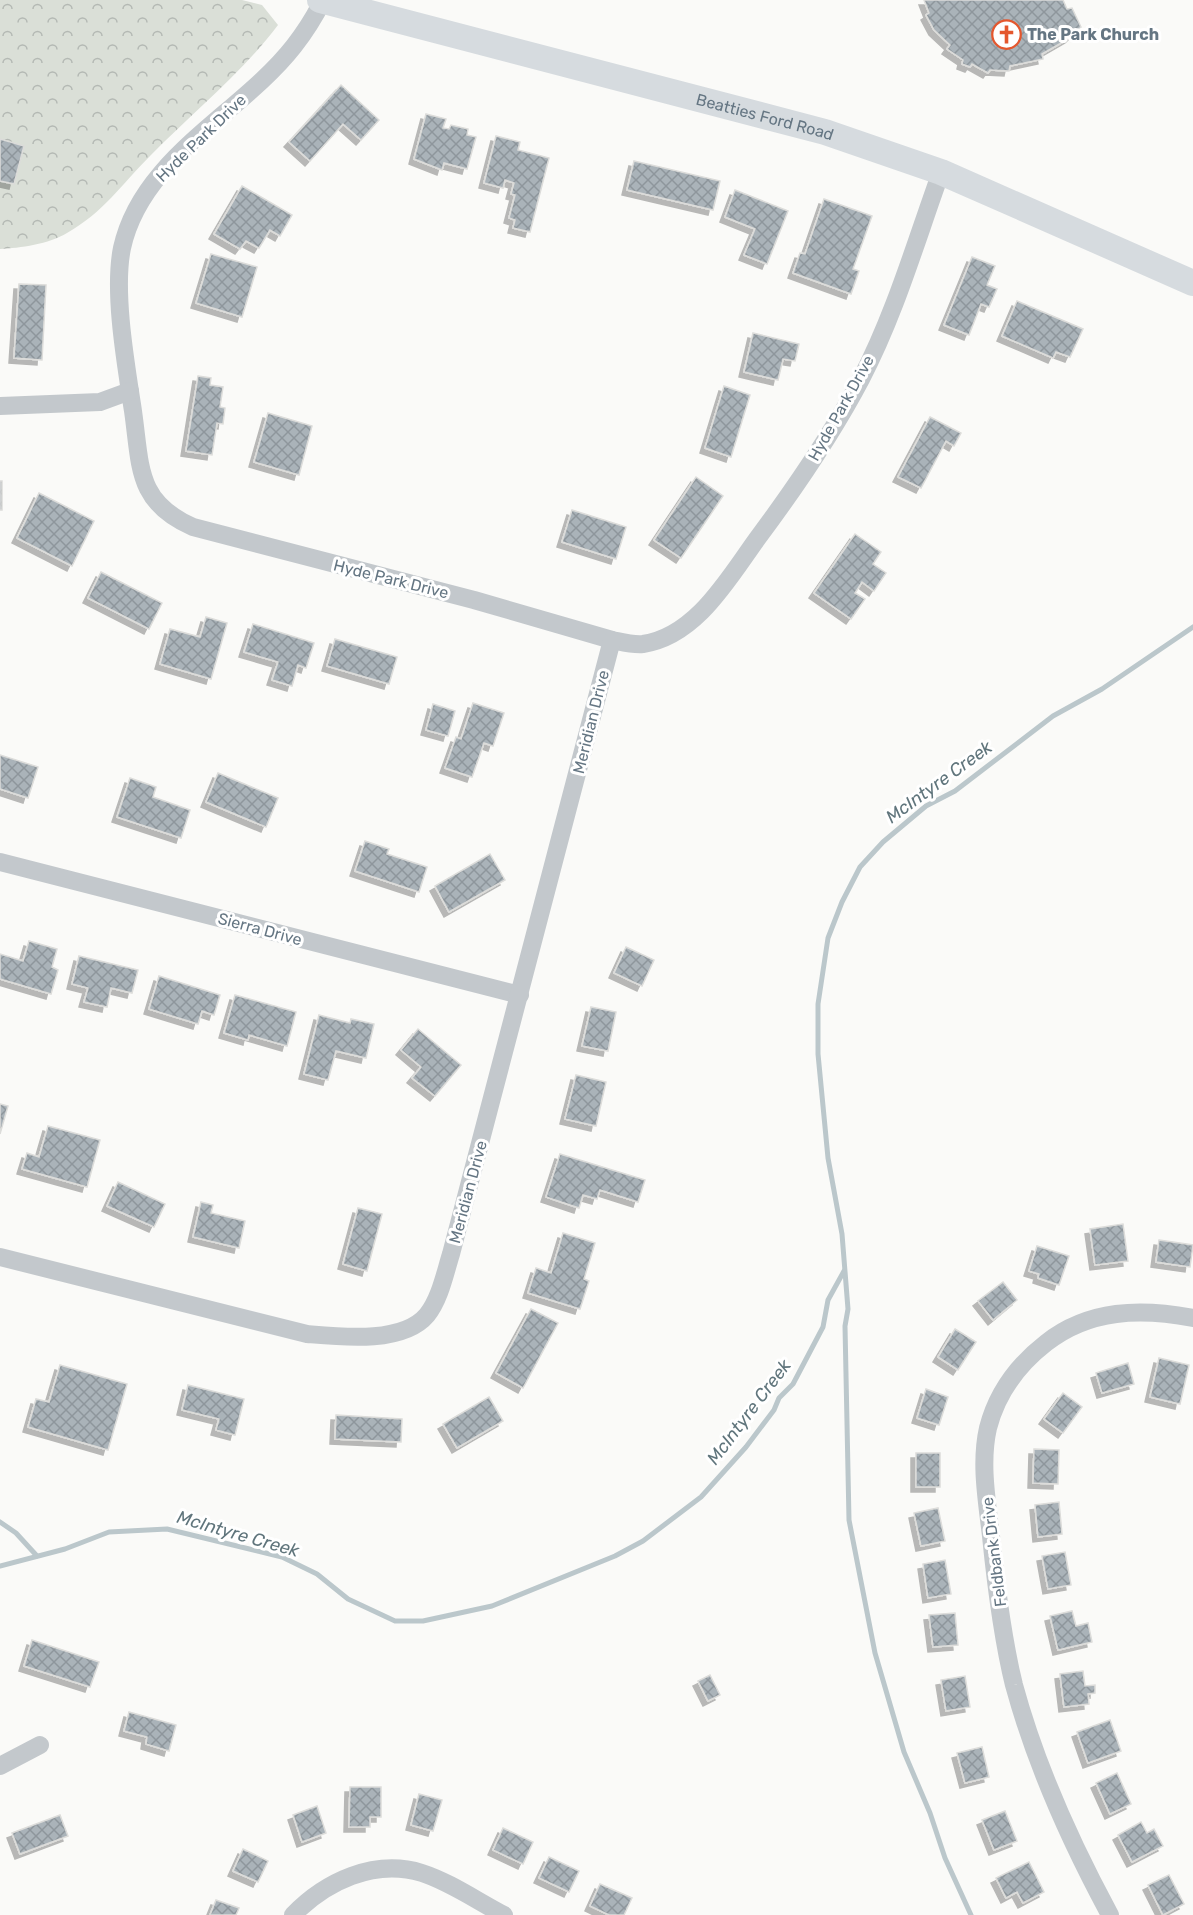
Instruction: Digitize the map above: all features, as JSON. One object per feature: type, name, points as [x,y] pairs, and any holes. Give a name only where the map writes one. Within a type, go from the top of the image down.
[{"type":"main road","name":"Beatties Ford Road","points":[[322,0],[789,122],[941,172],[1193,283]]},
{"type":"street","name":"Hyde Park Drive","points":[[322,0],[294,47],[175,159],[138,206],[126,232],[120,273],[130,391],[146,487],[154,501],[174,519],[226,537],[474,600],[612,639],[634,644],[658,641],[689,622],[722,586],[802,478],[862,377],[891,309],[941,172]]},
{"type":"street","points":[[0,406],[100,402],[130,391]]},
{"type":"street","name":"Meridian Drive","points":[[0,1257],[307,1334],[342,1337],[375,1336],[414,1325],[428,1315],[438,1295],[451,1254],[612,639]]},
{"type":"street","name":"Sierra Drive","points":[[0,862],[520,995]]},
{"type":"street","name":"Feldbank Drive","points":[[1110,1915],[1056,1808],[1033,1749],[1014,1684],[995,1577],[986,1483],[987,1439],[992,1414],[1014,1375],[1033,1353],[1071,1327],[1093,1318],[1124,1311],[1149,1311],[1193,1318]]},
{"type":"street","points":[[0,1766],[40,1745]]},
{"type":"street","points":[[293,1915],[310,1898],[331,1884],[377,1870],[399,1869],[421,1873],[440,1881],[504,1915]]},
{"type":"green space","points":[[0,0],[242,0],[262,5],[278,25],[233,76],[92,216],[52,240],[0,249]]},
{"type":"building","name":"The Park Church","points":[[924,0],[1063,0],[1067,9],[1072,8],[1081,27],[1070,38],[1042,54],[1043,59],[1010,66],[1009,71],[990,70],[988,73],[972,64],[970,67],[962,64],[963,60],[947,49],[950,45],[934,30],[926,15],[929,13]]},
{"type":"building","points":[[341,85],[379,120],[361,140],[343,124],[310,161],[289,142]]},
{"type":"building","points":[[426,114],[446,119],[443,128],[449,129],[451,125],[468,129],[467,135],[476,137],[467,169],[444,163],[442,170],[414,159]]},
{"type":"building","points":[[496,136],[520,142],[518,150],[549,158],[530,232],[513,228],[515,220],[509,218],[515,195],[511,194],[514,183],[505,180],[503,188],[484,183]]},
{"type":"building","points":[[0,139],[24,146],[14,184],[0,181]]},
{"type":"building","points":[[634,161],[720,181],[713,210],[627,190]]},
{"type":"building","points":[[242,186],[292,215],[280,236],[270,230],[259,248],[246,241],[240,249],[214,234]]},
{"type":"building","points":[[735,190],[788,211],[767,264],[744,255],[755,229],[725,217]]},
{"type":"building","points":[[824,199],[872,216],[853,269],[859,271],[851,294],[793,273],[800,253],[805,254]]},
{"type":"building","points":[[211,254],[257,267],[242,317],[196,303]]},
{"type":"building","points":[[972,257],[995,266],[987,285],[997,289],[989,307],[981,304],[969,335],[944,325]]},
{"type":"building","points":[[19,284],[46,285],[42,360],[14,358]]},
{"type":"building","points":[[1017,301],[1083,329],[1070,357],[1056,352],[1053,358],[1002,336]]},
{"type":"building","points":[[753,333],[799,344],[795,361],[783,359],[778,380],[744,372]]},
{"type":"building","points":[[198,376],[211,378],[210,385],[223,387],[220,407],[225,408],[223,424],[217,423],[212,455],[186,451]]},
{"type":"building","points":[[724,386],[750,395],[731,457],[705,448]]},
{"type":"building","points":[[268,413],[312,426],[299,475],[254,462]]},
{"type":"building","points":[[930,417],[961,433],[954,446],[946,441],[921,488],[898,477]]},
{"type":"building","points":[[696,477],[723,496],[681,558],[654,540]]},
{"type":"building","points":[[0,481],[2,481],[2,510],[0,510]]},
{"type":"building","points":[[39,493],[94,521],[72,566],[17,538]]},
{"type":"building","points":[[572,510],[626,527],[616,559],[562,542]]},
{"type":"building","points":[[855,534],[881,552],[873,564],[886,573],[874,591],[862,582],[855,593],[865,599],[851,619],[814,593]]},
{"type":"building","points":[[101,572],[162,603],[149,629],[88,598]]},
{"type":"building","points":[[206,617],[227,623],[211,679],[160,664],[170,629],[200,637]]},
{"type":"building","points":[[253,624],[314,643],[306,668],[298,665],[292,686],[272,680],[278,662],[244,652]]},
{"type":"building","points":[[335,639],[397,657],[389,684],[327,666]]},
{"type":"building","points":[[473,703],[504,713],[493,746],[484,743],[472,777],[445,768],[456,737],[461,739]]},
{"type":"building","points":[[433,704],[455,711],[448,736],[426,730]]},
{"type":"building","points":[[0,755],[38,767],[28,798],[0,789]]},
{"type":"building","points":[[218,773],[278,798],[266,827],[206,802]]},
{"type":"building","points":[[130,778],[156,787],[153,797],[190,810],[181,838],[117,817]]},
{"type":"building","points":[[365,841],[389,849],[387,854],[427,867],[419,892],[355,871]]},
{"type":"building","points":[[490,854],[505,880],[449,912],[435,886]]},
{"type":"building","points":[[29,941],[57,949],[52,967],[58,970],[51,994],[0,979],[0,954],[23,961]]},
{"type":"building","points":[[626,947],[654,960],[642,986],[614,973]]},
{"type":"building","points":[[79,956],[138,970],[132,993],[111,988],[107,1007],[84,1002],[88,988],[72,984]]},
{"type":"building","points":[[159,976],[220,995],[214,1015],[202,1011],[198,1024],[149,1009]]},
{"type":"building","points":[[235,995],[296,1012],[287,1046],[249,1035],[248,1040],[224,1033]]},
{"type":"building","points":[[591,1007],[616,1012],[608,1051],[582,1046]]},
{"type":"building","points":[[319,1015],[350,1023],[351,1019],[374,1024],[366,1058],[336,1051],[328,1080],[304,1074]]},
{"type":"building","points":[[418,1029],[461,1065],[435,1096],[412,1078],[421,1067],[401,1050]]},
{"type":"building","points":[[576,1075],[606,1082],[596,1126],[565,1119]]},
{"type":"building","points":[[0,1104],[8,1106],[0,1134]]},
{"type":"building","points":[[48,1126],[100,1140],[87,1187],[22,1169],[27,1153],[39,1157]]},
{"type":"building","points":[[560,1154],[645,1180],[638,1202],[600,1190],[597,1199],[583,1195],[579,1208],[546,1197]]},
{"type":"building","points":[[118,1182],[165,1204],[154,1227],[107,1206]]},
{"type":"building","points":[[201,1202],[213,1205],[211,1213],[245,1221],[239,1248],[193,1237]]},
{"type":"building","points":[[358,1208],[382,1214],[367,1271],[343,1264]]},
{"type":"building","points":[[1123,1224],[1128,1261],[1095,1265],[1090,1229]]},
{"type":"building","points":[[563,1233],[595,1243],[584,1279],[589,1281],[580,1309],[528,1293],[536,1268],[551,1273]]},
{"type":"building","points":[[1159,1240],[1193,1245],[1190,1267],[1156,1262]]},
{"type":"building","points":[[1037,1246],[1069,1256],[1059,1285],[1038,1278],[1039,1274],[1029,1271]]},
{"type":"building","points":[[1003,1282],[1017,1300],[993,1320],[978,1301]]},
{"type":"building","points":[[531,1309],[558,1323],[523,1388],[496,1373]]},
{"type":"building","points":[[955,1329],[976,1342],[958,1370],[938,1357]]},
{"type":"building","points":[[1159,1358],[1189,1365],[1180,1404],[1150,1397]]},
{"type":"building","points":[[1128,1363],[1134,1384],[1102,1393],[1096,1373]]},
{"type":"building","points":[[60,1365],[127,1384],[108,1450],[28,1427],[36,1399],[49,1402]]},
{"type":"building","points":[[188,1385],[244,1399],[235,1435],[216,1430],[219,1419],[182,1410]]},
{"type":"building","points":[[926,1389],[948,1397],[939,1425],[917,1418]]},
{"type":"building","points":[[1063,1393],[1082,1407],[1063,1433],[1044,1419]]},
{"type":"building","points":[[489,1397],[503,1421],[457,1448],[443,1424]]},
{"type":"building","points":[[336,1415],[402,1419],[401,1442],[335,1439]]},
{"type":"building","points":[[1034,1449],[1059,1450],[1058,1484],[1033,1483]]},
{"type":"building","points":[[916,1453],[940,1453],[940,1487],[916,1487]]},
{"type":"building","points":[[1059,1502],[1062,1534],[1038,1537],[1035,1505]]},
{"type":"building","points":[[938,1508],[945,1541],[921,1546],[914,1513]]},
{"type":"building","points":[[1065,1552],[1071,1585],[1048,1589],[1042,1556]]},
{"type":"building","points":[[945,1560],[951,1594],[928,1598],[923,1564]]},
{"type":"building","points":[[1072,1611],[1076,1626],[1088,1623],[1092,1642],[1058,1650],[1050,1616]]},
{"type":"building","points":[[955,1613],[958,1645],[933,1647],[929,1615]]},
{"type":"building","points":[[32,1640],[99,1662],[90,1687],[24,1666]]},
{"type":"building","points":[[1083,1671],[1085,1686],[1095,1685],[1095,1693],[1088,1694],[1089,1704],[1064,1707],[1060,1674]]},
{"type":"building","points":[[710,1675],[720,1695],[708,1701],[698,1681]]},
{"type":"building","points":[[965,1676],[970,1707],[946,1711],[941,1680]]},
{"type":"building","points":[[129,1712],[176,1725],[169,1751],[146,1744],[147,1737],[124,1731]]},
{"type":"building","points":[[1110,1720],[1121,1751],[1088,1763],[1077,1732]]},
{"type":"building","points":[[982,1747],[989,1777],[965,1783],[957,1753]]},
{"type":"building","points":[[1117,1773],[1131,1804],[1110,1814],[1096,1783]]},
{"type":"building","points":[[350,1787],[381,1787],[381,1817],[370,1817],[370,1827],[349,1827]]},
{"type":"building","points":[[419,1794],[442,1800],[433,1831],[411,1825]]},
{"type":"building","points":[[317,1806],[326,1833],[302,1842],[293,1815]]},
{"type":"building","points":[[1005,1811],[1017,1841],[994,1850],[982,1820]]},
{"type":"building","points":[[60,1815],[68,1836],[20,1854],[12,1833]]},
{"type":"building","points":[[1141,1822],[1147,1833],[1154,1829],[1163,1846],[1132,1862],[1118,1835]]},
{"type":"building","points":[[503,1828],[533,1842],[523,1864],[493,1850]]},
{"type":"building","points":[[243,1849],[268,1861],[258,1882],[233,1871]]},
{"type":"building","points":[[549,1857],[579,1871],[569,1892],[539,1878]]},
{"type":"building","points":[[1029,1862],[1044,1892],[1023,1903],[1017,1892],[1006,1898],[996,1878]]},
{"type":"building","points":[[1169,1875],[1184,1904],[1163,1915],[1148,1885]]},
{"type":"building","points":[[600,1884],[632,1898],[624,1915],[609,1915],[590,1906]]},
{"type":"building","points":[[216,1900],[239,1908],[236,1915],[210,1915]]},
{"type":"waterway","name":"McIntyre Creek","points":[[971,1915],[945,1858],[930,1813],[904,1752],[875,1653],[849,1520],[845,1326],[848,1309],[842,1234],[828,1158],[818,1054],[818,1004],[828,938],[842,902],[860,867],[883,842],[926,806],[955,791],[1053,716],[1102,689],[1193,627]]},
{"type":"waterway","name":"McIntyre Creek","points":[[0,1566],[65,1549],[109,1532],[167,1529],[282,1557],[317,1574],[348,1599],[395,1621],[423,1621],[492,1606],[615,1556],[643,1541],[701,1497],[746,1447],[774,1410],[779,1398],[793,1384],[823,1327],[828,1300],[844,1271]]},
{"type":"waterway","points":[[0,1522],[16,1533],[37,1556]]},
{"type":"place","name":"The Park Church","points":[[1006,34]]}]
